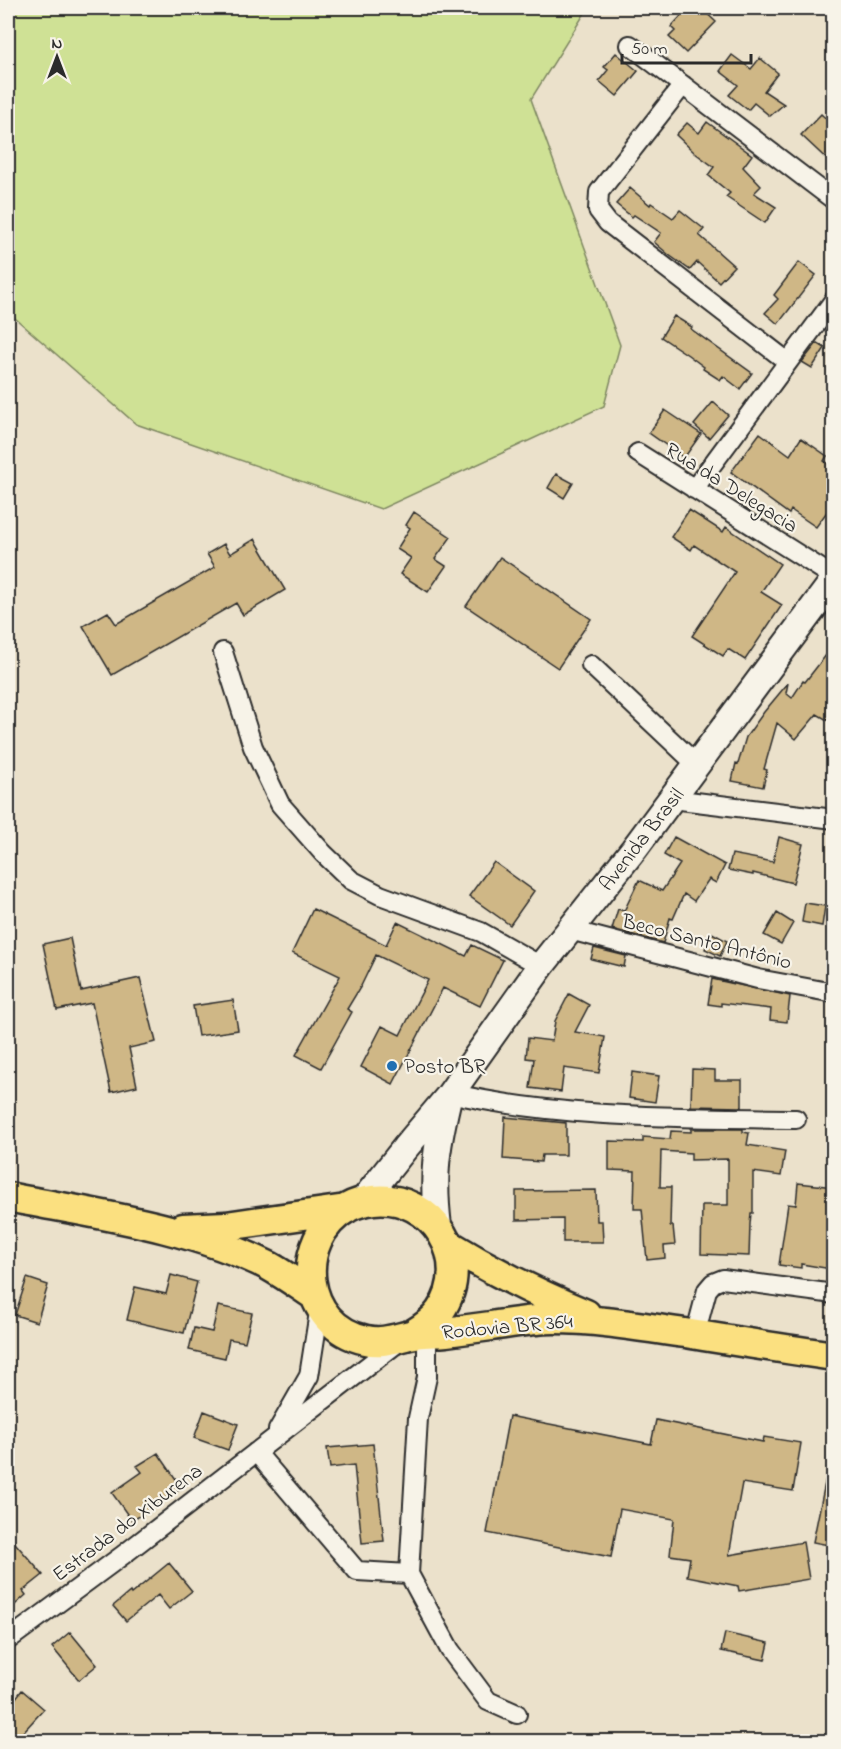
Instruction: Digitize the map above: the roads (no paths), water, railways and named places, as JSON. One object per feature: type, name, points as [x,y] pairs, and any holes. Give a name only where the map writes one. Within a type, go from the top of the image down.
[{"type":"main road","name":"Rodovia BR 364","points":[[8,1197],[169,1229],[267,1265],[288,1277],[317,1301],[331,1321],[347,1333],[365,1340],[385,1341],[415,1335],[553,1318],[602,1320],[834,1356]]},
{"type":"main road","name":"Rodovia BR 364","points":[[169,1229],[226,1226],[384,1199],[404,1202],[423,1212],[443,1235],[486,1267],[516,1280],[538,1294],[602,1320]]},
{"type":"main road","points":[[317,1301],[310,1277],[311,1257],[318,1238],[330,1221],[354,1205]]},
{"type":"main road","name":"Rodovia BR 364","points":[[415,1335],[440,1312],[453,1279],[453,1261],[443,1235]]},
{"type":"street","points":[[630,45],[834,200]]},
{"type":"street","points":[[683,86],[599,192],[598,210],[608,223],[788,362]]},
{"type":"street","points":[[694,489],[834,300]]},
{"type":"street","name":"Rua da Delegacia","points":[[638,453],[834,579]]},
{"type":"street","name":"Avenida Brasil","points":[[354,1205],[449,1095],[542,966],[672,799],[834,579]]},
{"type":"street","points":[[223,652],[253,747],[280,804],[322,853],[351,880],[380,895],[481,932],[542,966]]},
{"type":"street","points":[[591,665],[697,765]]},
{"type":"street","points":[[672,799],[834,819]]},
{"type":"street","name":"Beco Santo Antônio","points":[[570,930],[758,980],[834,993]]},
{"type":"street","points":[[449,1095],[546,1109],[662,1117],[796,1119]]},
{"type":"street","name":"Avenida Brasil","points":[[443,1235],[434,1172],[436,1148],[449,1095]]},
{"type":"street","points":[[695,1335],[707,1290],[713,1283],[723,1279],[834,1294]]},
{"type":"street","name":"Estrada do Xiburena","points":[[273,1439],[309,1376],[317,1301]]},
{"type":"street","points":[[415,1335],[427,1377],[418,1418],[410,1574],[450,1650],[488,1701],[517,1714]]},
{"type":"street","name":"Estrada do Xiburena","points":[[8,1640],[273,1439],[415,1335]]},
{"type":"street","points":[[256,1452],[357,1571],[410,1574]]},
{"type":"place","name":"Posto BR","points":[[392,1066]]}]
